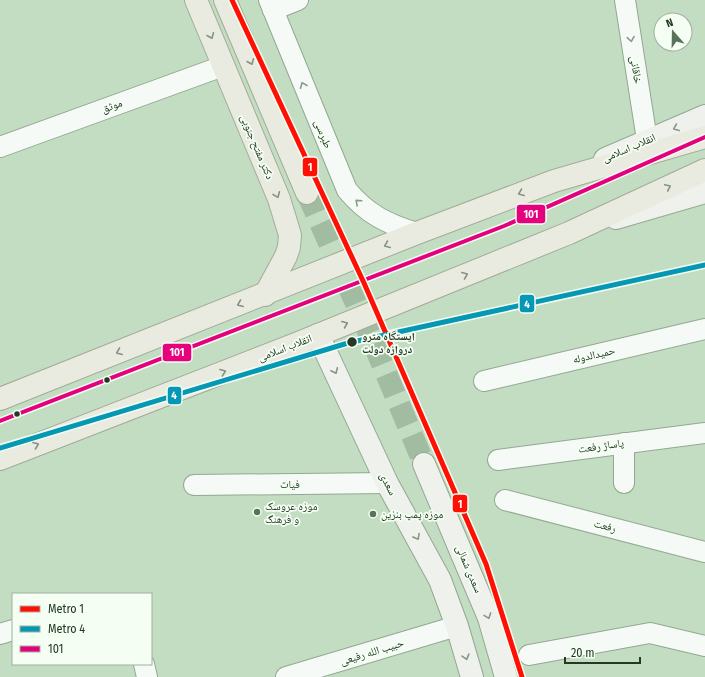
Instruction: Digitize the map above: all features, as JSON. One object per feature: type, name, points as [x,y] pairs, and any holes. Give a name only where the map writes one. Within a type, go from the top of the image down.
[{"type":"main road","name":"دکتر مفتح جنوبی","points":[[196,0],[279,199],[290,235],[289,247],[286,256],[264,295]]},
{"type":"main road","points":[[225,0],[307,192]]},
{"type":"main road","name":"انقلاب اسلامی","points":[[0,399],[264,295],[416,233],[554,181],[705,116]]},
{"type":"main road","name":"انقلاب اسلامی","points":[[554,181],[705,137]]},
{"type":"main road","name":"انقلاب اسلامی","points":[[0,459],[318,335],[569,233],[705,170]]},
{"type":"main road","name":"انقلاب اسلامی","points":[[569,233],[705,192]]},
{"type":"main road","name":"سعدی","points":[[318,335],[387,483],[440,580],[457,626],[472,677]]},
{"type":"main road","name":"سعدی شمالی","points":[[424,464],[489,618],[506,677]]},
{"type":"street","points":[[271,5],[298,0]]},
{"type":"street","name":"خاقانی","points":[[625,0],[647,140]]},
{"type":"street","name":"طبرسی","points":[[271,5],[347,190],[356,201],[384,222],[416,233]]},
{"type":"street","name":"موثق","points":[[0,147],[224,66]]},
{"type":"street","name":"حمیدالدوله","points":[[484,381],[705,329]]},
{"type":"street","name":"پاساژ رفعت","points":[[498,460],[705,433]]},
{"type":"street","points":[[624,443],[624,483]]},
{"type":"street","name":"فیات","points":[[194,485],[387,483]]},
{"type":"street","name":"رفعت","points":[[505,500],[705,552]]},
{"type":"street","name":"حبیب الله رفیعی","points":[[286,677],[457,626]]},
{"type":"street","points":[[0,634],[12,630]]},
{"type":"street","points":[[529,655],[650,633],[705,646]]},
{"type":"street","points":[[144,665],[147,677]]},
{"type":"tunnel","points":[[307,193],[373,342],[424,464]]},
{"type":"metro line","name":"1","points":[[232,0],[364,283],[486,564],[522,677]]},
{"type":"metro line","name":"4","points":[[0,448],[348,343],[705,265]]},
{"type":"transit line","name":"101","points":[[0,421],[504,226],[705,137]]},
{"type":"place","name":"ایستگاه مترو دروازه دولت","points":[[352,342]]},
{"type":"place","name":"موزه عروسک و فرهنگ","points":[[257,512]]},
{"type":"place","name":"موزه پمپ بنزین","points":[[373,514]]}]
